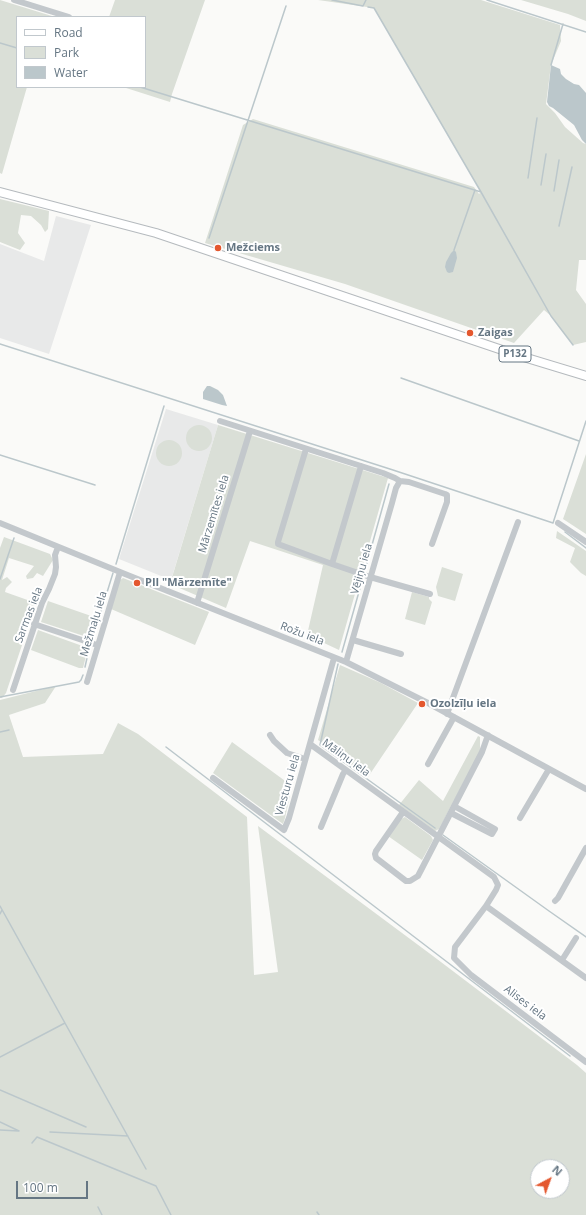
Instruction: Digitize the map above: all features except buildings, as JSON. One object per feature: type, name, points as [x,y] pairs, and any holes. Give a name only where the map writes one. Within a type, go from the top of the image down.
[{"type":"main road","name":"P132","points":[[0,192],[156,233],[586,376]]},
{"type":"street","points":[[14,0],[66,16]]},
{"type":"street","points":[[220,421],[361,466],[396,478],[400,481],[409,482],[447,495],[447,502],[432,544]]},
{"type":"street","name":"Mārzemītes iela","points":[[197,603],[250,431]]},
{"type":"street","points":[[306,449],[278,544],[370,577],[430,594]]},
{"type":"street","points":[[332,564],[361,466]]},
{"type":"street","name":"Vējiņu iela","points":[[346,662],[396,488],[400,481]]},
{"type":"street","points":[[447,714],[518,522]]},
{"type":"street","name":"Rožu iela","points":[[0,523],[346,662],[454,717],[586,788]]},
{"type":"street","points":[[558,523],[586,542]]},
{"type":"street","name":"Sarmas iela","points":[[14,690],[34,624],[55,574],[58,547]]},
{"type":"street","name":"Mežmaļu iela","points":[[87,682],[120,572]]},
{"type":"street","points":[[34,624],[97,645]]},
{"type":"street","points":[[353,640],[401,654]]},
{"type":"street","name":"Māliņu iela","points":[[334,658],[310,744],[494,877],[498,884],[486,906]]},
{"type":"street","points":[[428,764],[454,717]]},
{"type":"street","points":[[480,731],[483,749]]},
{"type":"street","points":[[270,735],[274,742],[286,754],[305,759]]},
{"type":"street","points":[[403,812],[375,854],[376,858],[406,881],[410,881],[418,876],[483,749],[488,735]]},
{"type":"street","name":"Viesturu iela","points":[[213,778],[284,830],[289,818],[310,744]]},
{"type":"street","points":[[520,818],[549,768]]},
{"type":"street","points":[[321,827],[346,770]]},
{"type":"street","points":[[451,813],[492,834],[495,829],[454,806]]},
{"type":"street","points":[[555,901],[586,848]]},
{"type":"street","points":[[486,906],[586,978]]},
{"type":"street","name":"Alises iela","points":[[486,906],[455,947],[454,958],[471,975],[586,1062]]},
{"type":"street","points":[[562,960],[576,938]]},
{"type":"shaded area","points":[[56,216],[91,225],[49,354],[0,338],[0,244],[44,261]]},
{"type":"shaded area","points":[[166,409],[218,425],[171,580],[119,559]]},
{"type":"green space","points":[[0,0],[52,16],[16,16],[16,88],[27,88],[2,174],[0,173]]},
{"type":"green space","points":[[115,0],[205,0],[170,102],[126,88],[146,88],[146,16],[109,16]]},
{"type":"green space","points":[[318,0],[481,0],[560,25],[561,41],[551,65],[546,104],[555,113],[565,127],[586,144],[586,260],[579,260],[576,290],[586,304],[586,342],[573,345],[551,316],[544,310],[514,343],[345,284],[205,243],[243,125],[253,119],[474,187],[479,194],[481,192],[374,8]]},
{"type":"green space","points":[[521,0],[586,0],[586,21],[568,14]]},
{"type":"green space","points":[[0,199],[49,211],[48,229],[45,232],[41,225],[31,216],[21,215],[18,233],[25,243],[20,250],[0,242]]},
{"type":"green space","points":[[199,425],[208,429],[212,438],[208,447],[199,451],[190,447],[186,438],[190,429]]},
{"type":"green space","points":[[218,425],[388,478],[339,650],[307,635],[323,565],[250,541],[226,608],[170,584]]},
{"type":"green space","points":[[169,440],[178,444],[182,453],[178,462],[169,466],[160,462],[156,453],[160,444]]},
{"type":"green space","points":[[586,454],[586,534],[563,519]]},
{"type":"green space","points":[[557,531],[586,551],[586,576],[570,562],[575,548],[556,538]]},
{"type":"green space","points":[[4,537],[50,554],[53,560],[43,576],[37,573],[33,578],[27,579],[26,576],[34,566],[9,558],[2,580],[7,577],[12,582],[6,588],[5,592],[36,603],[6,693],[2,698],[0,698],[0,548]]},
{"type":"green space","points":[[442,567],[463,574],[455,601],[438,596],[436,587]]},
{"type":"green space","points":[[123,578],[209,612],[195,645],[111,609],[119,581]]},
{"type":"green space","points":[[412,592],[429,597],[432,602],[425,625],[405,619]]},
{"type":"green space","points":[[48,601],[97,618],[90,638],[41,622]]},
{"type":"green space","points":[[38,630],[88,648],[83,668],[79,668],[31,650]]},
{"type":"green space","points":[[340,665],[381,683],[418,703],[368,777],[318,740]]},
{"type":"green space","points":[[56,686],[45,703],[9,715],[23,757],[103,754],[118,723],[138,734],[247,817],[254,975],[278,972],[258,826],[433,956],[586,1073],[586,1215],[0,1215],[0,700]]},
{"type":"green space","points":[[478,736],[480,737],[480,751],[439,829],[435,831],[399,805],[419,780],[443,801]]},
{"type":"green space","points":[[232,742],[292,786],[283,824],[213,773]]},
{"type":"green space","points":[[405,817],[431,836],[433,840],[422,860],[388,836],[401,819]]},
{"type":"water","points":[[551,65],[560,69],[561,74],[566,79],[579,85],[586,93],[586,144],[582,140],[574,125],[549,106],[547,102]]},
{"type":"water","points":[[454,250],[457,258],[453,272],[449,273],[445,267],[446,262]]},
{"type":"water","points":[[207,386],[218,390],[223,395],[227,406],[203,399],[203,392]]},
{"type":"waterway","points":[[332,0],[363,6],[366,0]]},
{"type":"waterway","points":[[487,0],[586,32]]},
{"type":"waterway","points":[[209,238],[286,6]]},
{"type":"waterway","points":[[368,7],[374,8],[551,316],[573,345]]},
{"type":"waterway","points":[[551,65],[563,24]]},
{"type":"waterway","points":[[0,43],[16,48]]},
{"type":"waterway","points":[[143,88],[481,192]]},
{"type":"waterway","points":[[528,178],[537,118]]},
{"type":"waterway","points":[[541,185],[546,154]]},
{"type":"waterway","points":[[554,191],[559,160]]},
{"type":"waterway","points":[[559,226],[572,167]]},
{"type":"waterway","points":[[454,250],[475,190]]},
{"type":"waterway","points":[[0,344],[553,523],[586,421]]},
{"type":"waterway","points":[[401,378],[579,441]]},
{"type":"waterway","points":[[116,564],[164,406]]},
{"type":"waterway","points":[[0,455],[95,485]]},
{"type":"waterway","points":[[365,570],[389,484]]},
{"type":"waterway","points":[[565,532],[586,548]]},
{"type":"waterway","points":[[0,579],[14,538]]},
{"type":"waterway","points":[[92,641],[113,573]]},
{"type":"waterway","points":[[342,652],[362,581]]},
{"type":"waterway","points":[[85,667],[89,649]]},
{"type":"waterway","points":[[338,664],[320,745],[435,828]]},
{"type":"waterway","points":[[0,697],[79,682],[83,675]]},
{"type":"waterway","points":[[0,732],[9,730]]},
{"type":"waterway","points":[[166,747],[570,1056]]},
{"type":"waterway","points":[[443,835],[586,937]]},
{"type":"waterway","points":[[0,906],[146,1169]]},
{"type":"waterway","points":[[0,914],[2,910]]},
{"type":"waterway","points":[[0,1057],[65,1023]]},
{"type":"waterway","points":[[0,1090],[86,1127]]},
{"type":"waterway","points":[[0,1122],[19,1131],[0,1130]]},
{"type":"waterway","points":[[50,1132],[128,1136]]},
{"type":"waterway","points":[[32,1143],[37,1137],[156,1186],[171,1215]]},
{"type":"waterway","points":[[98,1207],[102,1215]]},
{"type":"place","name":"Mežciems","points":[[218,248]]},
{"type":"place","name":"Zaigas","points":[[470,333]]},
{"type":"place","name":"PII \"Mārzemīte\"","points":[[137,583]]},
{"type":"place","name":"Ozolzīļu iela","points":[[422,704]]}]
